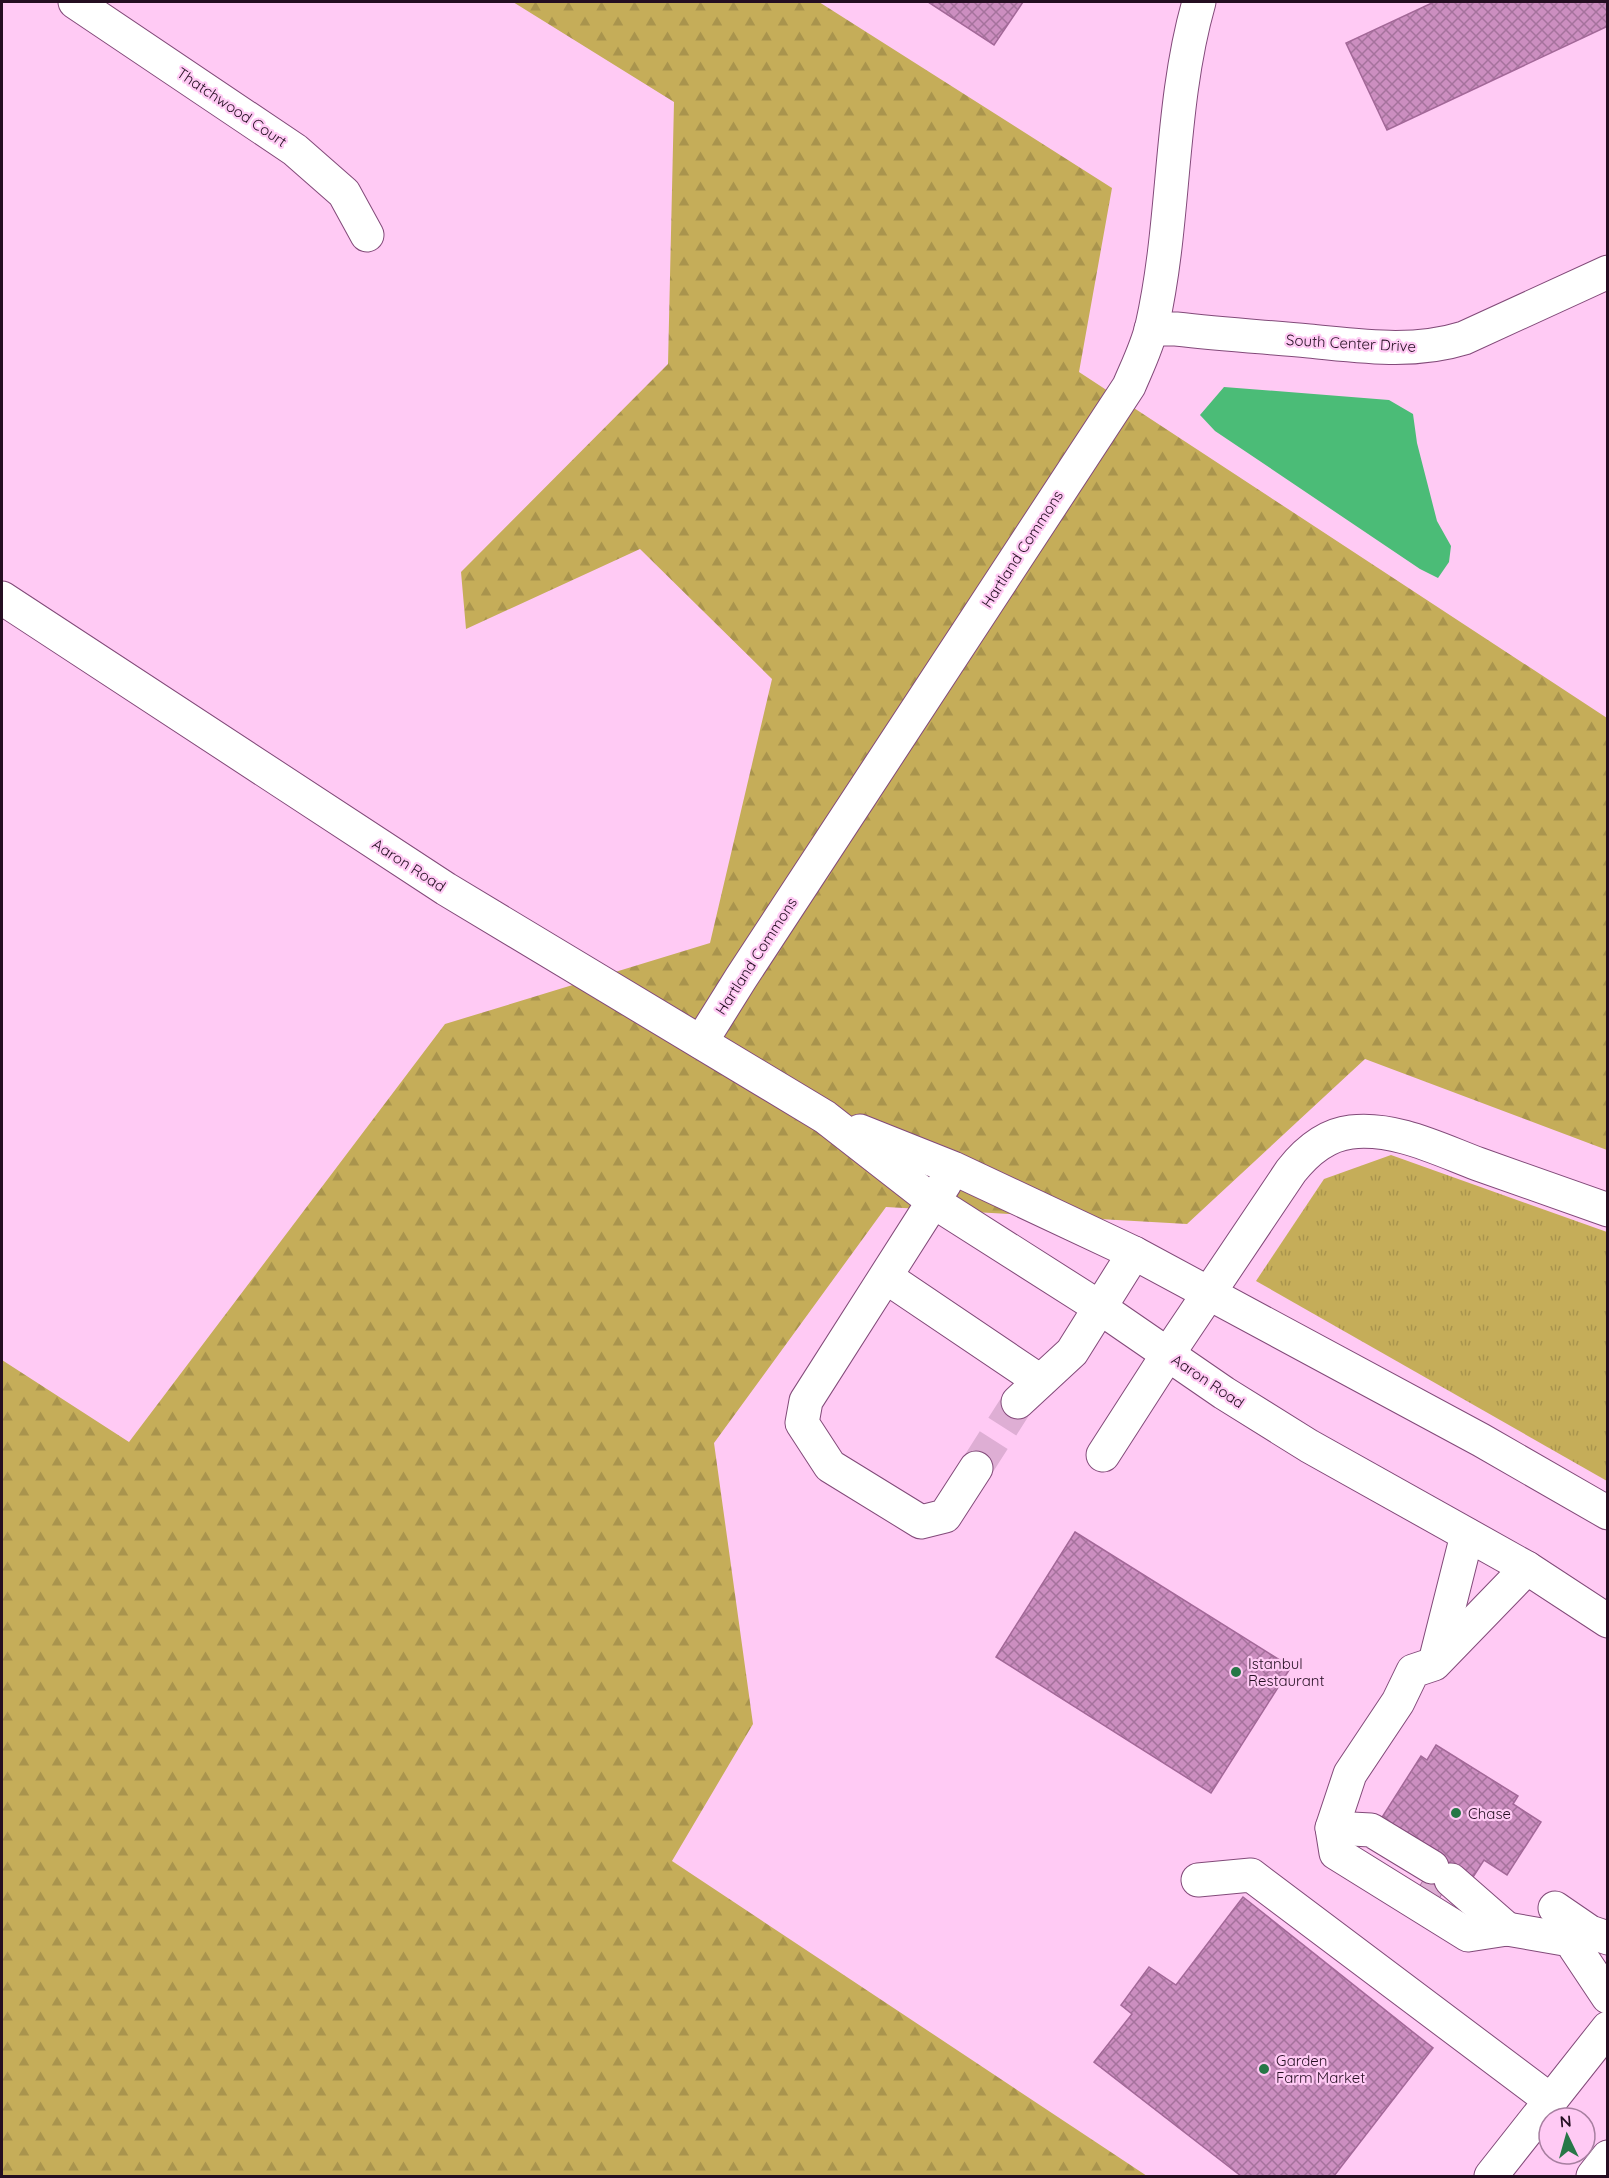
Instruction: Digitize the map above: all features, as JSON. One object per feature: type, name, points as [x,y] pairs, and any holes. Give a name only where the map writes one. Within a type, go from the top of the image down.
[{"type":"main road","name":"Thatchwood Court","points":[[75,2],[295,150],[344,193],[367,235]]},
{"type":"main road","name":"Hartland Commons","points":[[701,1042],[754,957],[1129,386],[1151,329],[1163,261],[1185,65],[1199,2]]},
{"type":"main road","name":"South Center Drive","points":[[1151,329],[1176,329],[1375,347],[1423,347],[1446,344],[1464,338],[1608,272]]},
{"type":"main road","name":"Aaron Road","points":[[2,598],[446,889],[825,1117],[934,1202],[1099,1307],[1224,1393],[1309,1446],[1527,1568],[1608,1620]]},
{"type":"main road","name":"Aaron Road","points":[[825,1117],[953,1168],[1134,1252],[1482,1440],[1608,1513]]},
{"type":"main road","points":[[1103,1455],[1291,1171],[1304,1155],[1318,1144],[1349,1132],[1367,1132],[1406,1138],[1608,1210]]},
{"type":"main road","points":[[953,1168],[934,1202],[806,1401],[802,1423],[830,1466],[921,1522],[945,1516],[976,1468]]},
{"type":"main road","points":[[886,1277],[1029,1392],[1072,1352],[1134,1252]]},
{"type":"main road","points":[[1434,1664],[1467,1535]]},
{"type":"main road","points":[[1527,1568],[1434,1664],[1413,1671],[1398,1702],[1350,1774],[1332,1828],[1336,1853],[1468,1935],[1507,1929],[1570,1940],[1608,1997]]},
{"type":"main road","points":[[1332,1828],[1436,1882],[1507,1929]]},
{"type":"main road","points":[[1198,1880],[1251,1875],[1550,2100]]},
{"type":"main road","points":[[1556,1908],[1590,1932],[1608,1938]]},
{"type":"main road","points":[[1491,2176],[1608,2028]]},
{"type":"main road","points":[[1593,2176],[1608,2157]]},
{"type":"green space","points":[[513,2],[819,2],[1112,188],[1079,372],[1607,718],[1607,1150],[1365,1059],[1187,1224],[886,1207],[714,1443],[753,1724],[672,1861],[1147,2176],[2,2176],[2,1360],[129,1442],[445,1024],[710,943],[772,679],[640,549],[466,629],[461,572],[668,364],[674,102]]},
{"type":"green space","points":[[1391,1155],[1607,1232],[1607,1481],[1256,1281],[1324,1179]]},
{"type":"shaded area","points":[[1224,387],[1389,400],[1413,414],[1417,443],[1437,521],[1451,546],[1449,562],[1438,578],[1420,569],[1215,431],[1200,415]]},
{"type":"building","points":[[928,2],[1023,2],[994,45]]},
{"type":"building","points":[[1434,2],[1608,2],[1608,26],[1387,130],[1346,43]]},
{"type":"building","points":[[1075,1532],[1291,1667],[1211,1793],[996,1657]]},
{"type":"building","name":"Chase","points":[[1436,1745],[1518,1796],[1513,1804],[1541,1822],[1507,1875],[1484,1860],[1473,1877],[1456,1871],[1439,1898],[1420,1886],[1437,1859],[1379,1822],[1421,1756],[1427,1760]]},
{"type":"building","points":[[1243,1897],[1433,2048],[1334,2176],[1241,2176],[1094,2062],[1132,2014],[1121,2005],[1149,1967],[1176,1985]]},
{"type":"tunnel","points":[[976,1468],[1018,1402]]},
{"type":"tunnel","points":[[1420,1886],[1439,1898]]},
{"type":"place","name":"Istanbul Restaurant","points":[[1236,1672]]},
{"type":"place","name":"Chase","points":[[1456,1813]]},
{"type":"place","name":"Garden Farm Market","points":[[1264,2069]]}]
